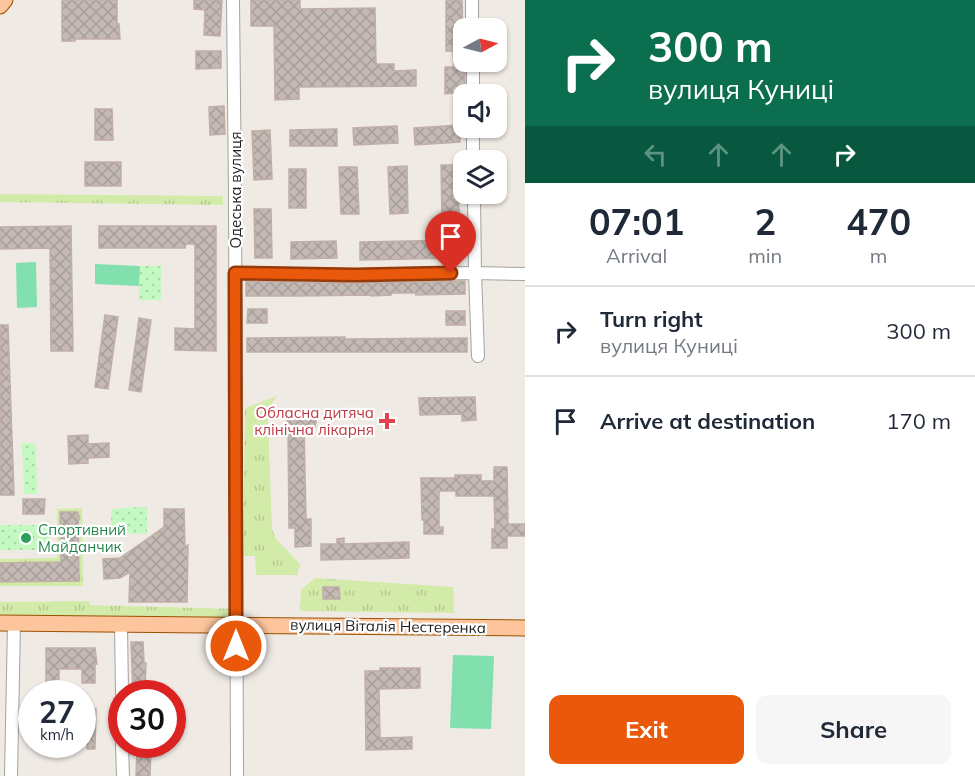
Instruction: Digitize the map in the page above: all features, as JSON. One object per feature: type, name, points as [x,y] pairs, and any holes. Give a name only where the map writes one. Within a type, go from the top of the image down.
[{"type":"main road","points":[[0,6],[5,0]]},
{"type":"main road","name":"вулиця Віталія Нестеренка","points":[[7,623],[525,628]]},
{"type":"street","name":"Одеська вулиця","points":[[233,0],[237,776]]},
{"type":"street","points":[[472,0],[472,18]]},
{"type":"street","points":[[474,204],[478,356]]},
{"type":"street","points":[[235,273],[525,274]]},
{"type":"street","points":[[7,623],[11,776]]},
{"type":"street","points":[[121,624],[122,680]]},
{"type":"street","points":[[122,758],[123,776]]},
{"type":"green space","points":[[0,194],[223,196],[223,205],[0,202]]},
{"type":"green space","points":[[36,262],[37,307],[17,308],[16,263]]},
{"type":"green space","points":[[95,264],[140,266],[139,286],[95,284]]},
{"type":"green space","points":[[140,266],[161,266],[161,300],[139,300]]},
{"type":"green space","points":[[277,396],[272,403],[268,419],[272,529],[276,539],[301,565],[298,575],[256,575],[255,556],[243,556],[245,408]]},
{"type":"green space","points":[[22,443],[36,443],[37,494],[24,494]]},
{"type":"green space","points":[[147,507],[147,534],[110,533],[112,509]]},
{"type":"green space","points":[[82,508],[83,586],[0,586],[0,582],[78,581],[78,513],[61,562],[0,563],[0,559],[57,558],[57,509]]},
{"type":"green space","points":[[0,525],[49,525],[50,550],[0,550]]},
{"type":"green space","points":[[315,578],[453,587],[454,613],[300,611],[301,590]]},
{"type":"green space","points":[[89,601],[90,605],[236,609],[233,618],[0,616],[0,602]]},
{"type":"green space","points":[[453,655],[494,656],[491,729],[450,728]]},
{"type":"building","points":[[62,0],[117,0],[117,24],[119,24],[120,39],[62,41]]},
{"type":"building","points":[[194,0],[222,0],[220,36],[204,35],[205,10],[194,9]]},
{"type":"building","points":[[251,0],[300,0],[300,9],[375,8],[376,64],[394,64],[394,71],[416,70],[416,86],[299,87],[299,99],[275,100],[274,26],[251,26]]},
{"type":"building","points":[[446,0],[462,0],[463,18],[453,18],[453,51],[446,51]]},
{"type":"building","points":[[196,51],[221,51],[221,68],[196,69]]},
{"type":"building","points":[[445,67],[453,67],[453,72],[465,72],[465,84],[453,84],[453,93],[445,94]]},
{"type":"building","points":[[224,106],[225,134],[210,135],[209,107]]},
{"type":"building","points":[[95,109],[112,109],[113,140],[95,140]]},
{"type":"building","points":[[453,125],[453,138],[460,138],[460,142],[415,145],[414,128]]},
{"type":"building","points":[[397,126],[398,143],[354,145],[353,128]]},
{"type":"building","points":[[337,129],[337,146],[290,146],[290,130]]},
{"type":"building","points":[[270,130],[272,179],[254,180],[252,131]]},
{"type":"building","points":[[85,162],[121,162],[121,186],[85,186]]},
{"type":"building","points":[[441,165],[453,165],[453,204],[459,204],[459,214],[442,215]]},
{"type":"building","points":[[407,166],[408,213],[390,214],[388,167]]},
{"type":"building","points":[[339,167],[357,167],[359,214],[341,214]]},
{"type":"building","points":[[289,169],[306,169],[306,208],[289,208]]},
{"type":"building","points":[[254,209],[271,209],[272,258],[255,258]]},
{"type":"building","points":[[71,226],[73,351],[51,351],[50,248],[0,249],[0,227]]},
{"type":"building","points":[[99,226],[216,226],[216,351],[175,350],[175,328],[195,329],[195,244],[186,244],[185,248],[99,248]]},
{"type":"building","points":[[457,240],[458,258],[360,260],[360,242]]},
{"type":"building","points":[[336,241],[337,258],[291,259],[291,242]]},
{"type":"building","points":[[246,281],[355,283],[465,281],[465,294],[246,296]]},
{"type":"building","points":[[248,309],[267,309],[267,323],[247,323]]},
{"type":"building","points":[[446,311],[465,311],[465,325],[446,325]]},
{"type":"building","points":[[105,315],[118,317],[108,389],[95,387]]},
{"type":"building","points":[[139,318],[151,320],[141,392],[129,390]]},
{"type":"building","points":[[0,325],[8,325],[14,495],[0,495]]},
{"type":"building","points":[[345,337],[345,339],[467,338],[467,352],[247,352],[247,338]]},
{"type":"building","points":[[475,397],[476,420],[462,421],[462,414],[420,415],[419,398]]},
{"type":"building","points":[[286,415],[317,416],[315,427],[304,427],[306,519],[311,519],[311,546],[295,547],[295,528],[289,528]]},
{"type":"building","points":[[88,435],[88,444],[109,443],[109,457],[88,458],[88,463],[69,464],[68,436]]},
{"type":"building","points":[[494,467],[507,467],[508,524],[525,524],[525,536],[507,536],[507,548],[492,548],[492,529],[495,529],[494,496],[456,496],[456,491],[439,491],[439,527],[443,527],[443,534],[424,534],[421,478],[481,475],[481,481],[494,481]]},
{"type":"building","points":[[23,499],[45,499],[44,514],[23,514]]},
{"type":"building","points":[[164,509],[184,509],[185,547],[188,545],[187,602],[129,602],[130,572],[120,578],[104,579],[103,559],[120,558],[164,527]]},
{"type":"building","points":[[60,512],[78,512],[79,581],[0,582],[0,563],[61,562]]},
{"type":"building","points":[[344,538],[344,544],[409,542],[409,558],[321,560],[321,544],[337,544],[337,539]]},
{"type":"building","points":[[323,587],[339,587],[340,599],[323,599]]},
{"type":"building","points":[[131,642],[143,642],[145,680],[132,680]]},
{"type":"building","points":[[46,648],[95,648],[97,664],[95,664],[95,680],[82,680],[82,669],[59,669],[59,680],[46,680]]},
{"type":"building","points":[[380,668],[420,668],[420,688],[379,689],[380,738],[412,737],[412,749],[366,750],[365,671],[380,671]]},
{"type":"building","points":[[137,758],[151,758],[150,776],[136,776]]},
{"type":"place","name":"Обласна дитяча клінічна лікарня","points":[[387,421]]},
{"type":"place","name":"Спортивний Майданчик","points":[[26,538]]},
{"type":"route","points":[[236,646],[235,273],[355,275],[451,273]]}]
